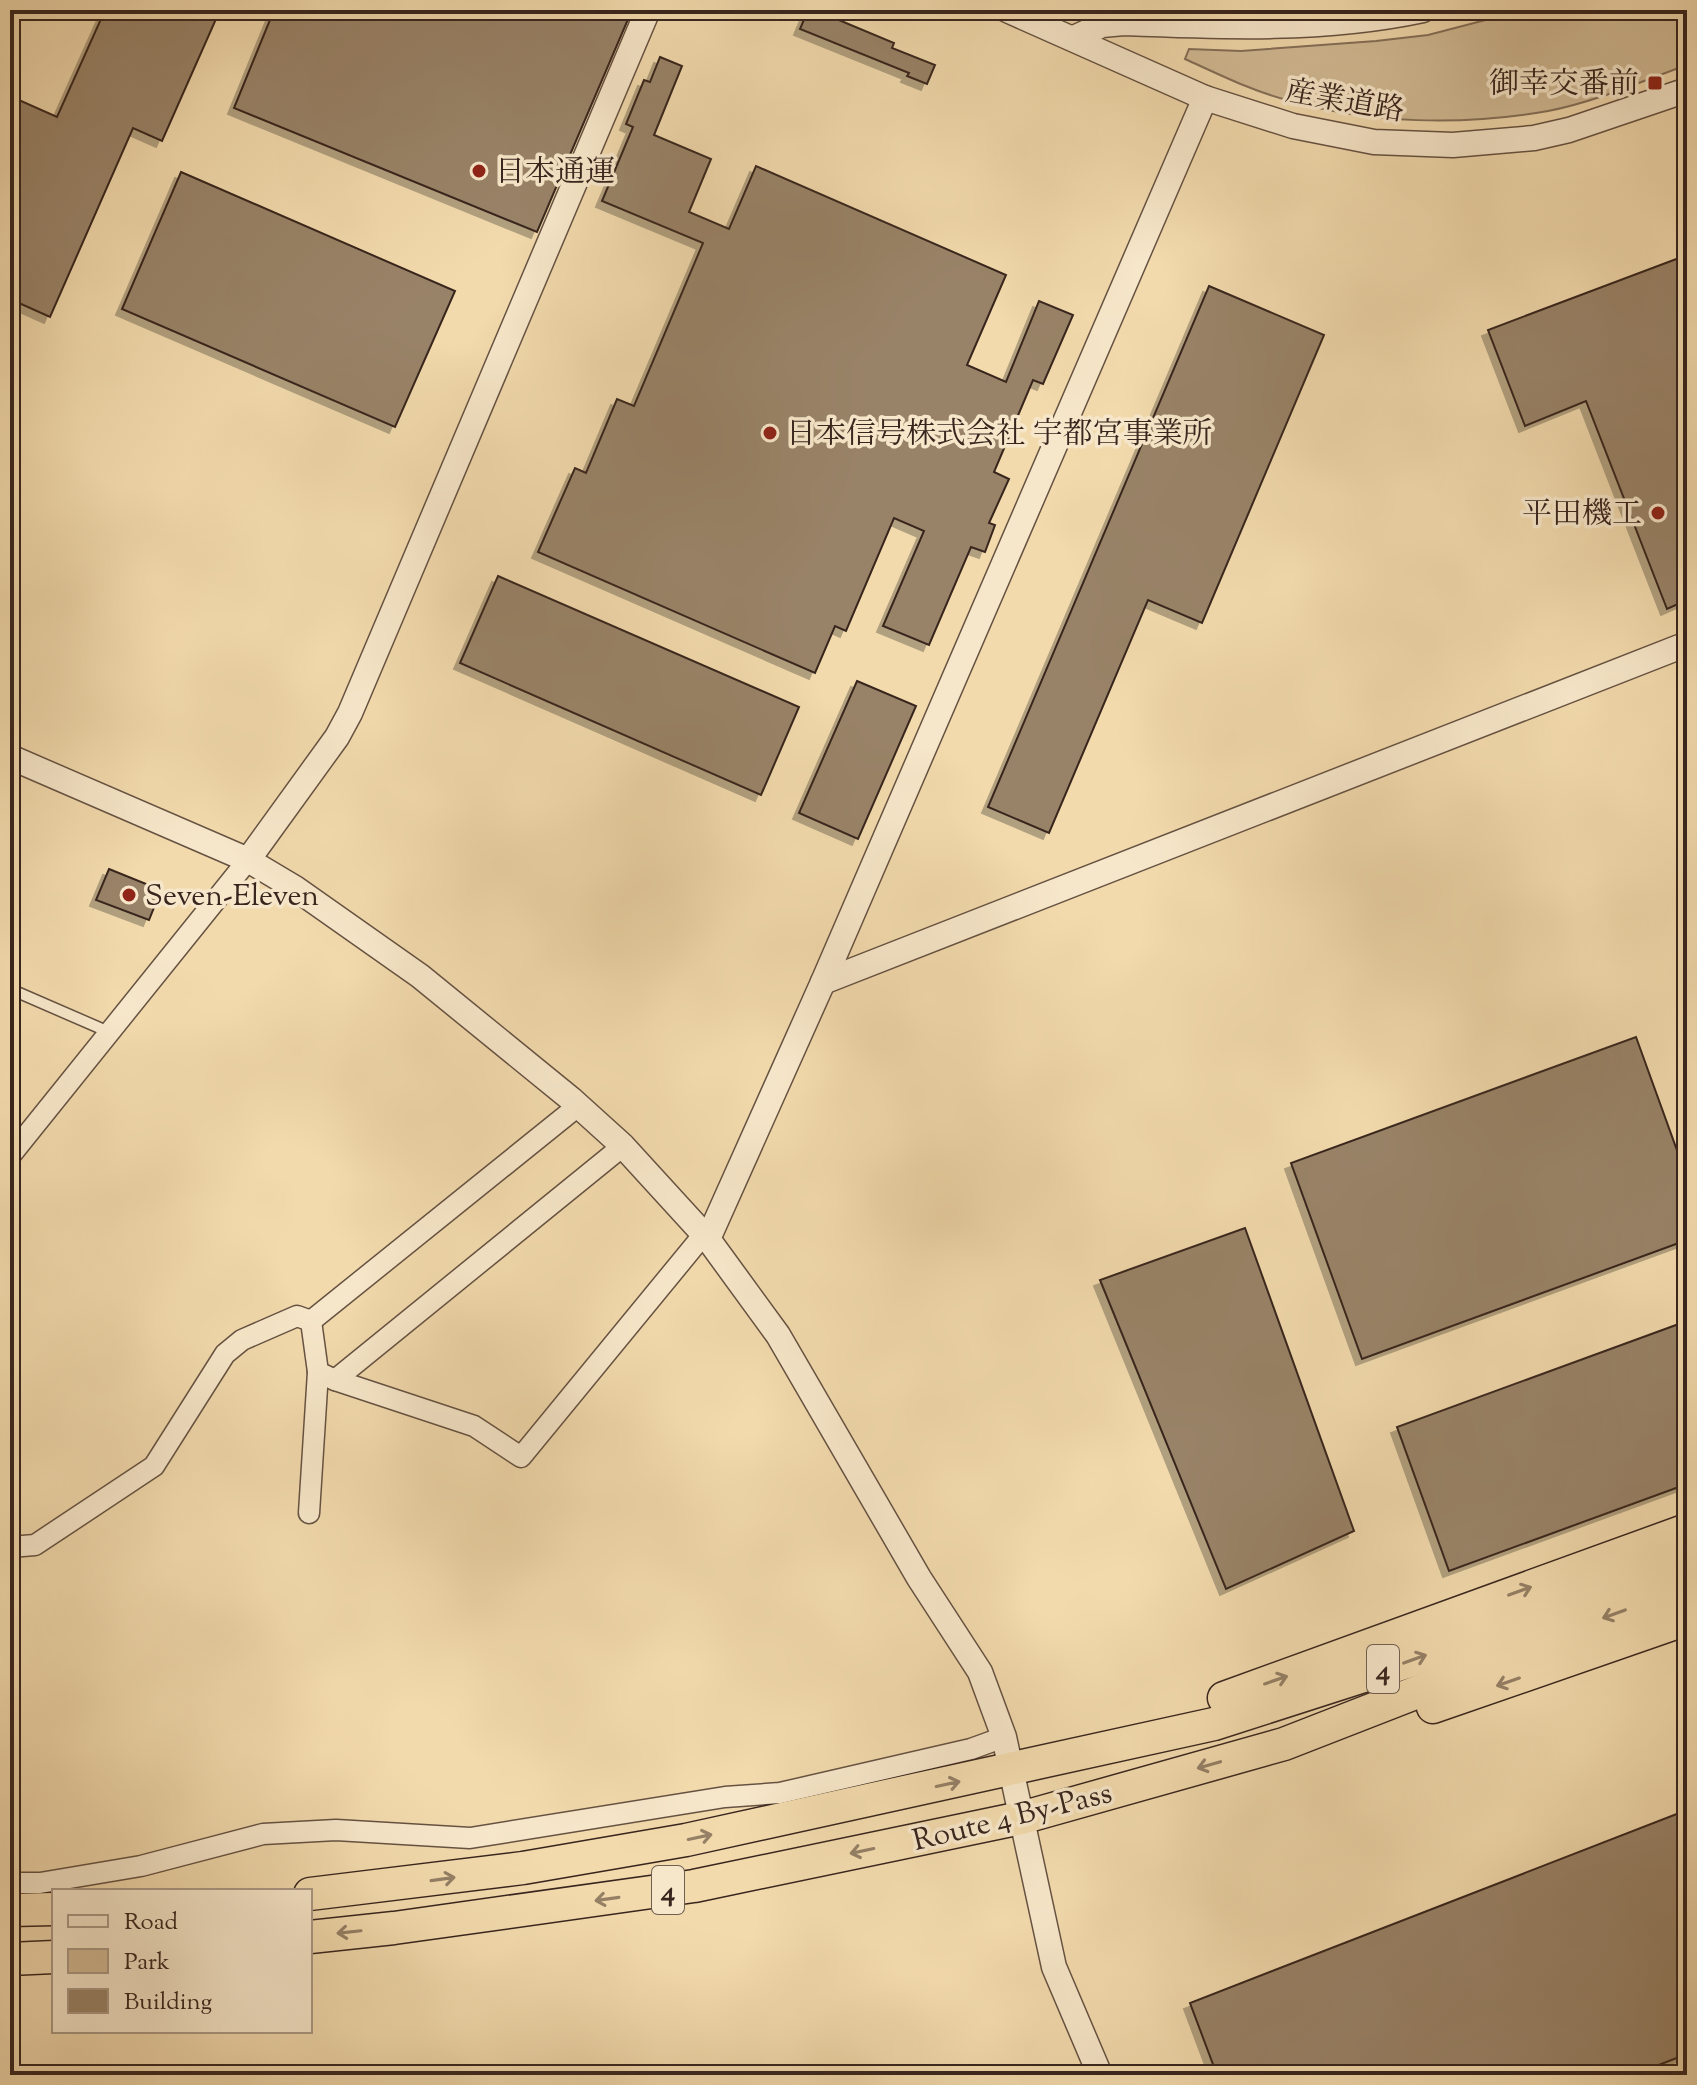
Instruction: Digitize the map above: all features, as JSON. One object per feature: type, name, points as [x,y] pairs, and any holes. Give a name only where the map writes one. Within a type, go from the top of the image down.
[{"type":"highway","points":[[1071,1754],[1687,1530]]},
{"type":"highway","name":"Route 4 By-Pass","points":[[312,1894],[523,1868],[686,1840],[1012,1771],[1071,1754],[1214,1724],[1410,1661],[1687,1558]]},
{"type":"highway","name":"Route 4 By-Pass","points":[[312,1937],[694,1886],[1021,1818],[1284,1744],[1687,1587]]},
{"type":"highway","points":[[1284,1744],[1343,1738],[1687,1619]]},
{"type":"highway","points":[[10,1910],[52,1909]]},
{"type":"highway","points":[[10,1959],[52,1957]]},
{"type":"street","points":[[10,1156],[248,860],[329,749],[350,713],[648,10]]},
{"type":"street","name":"産業道路","points":[[1007,10],[1205,98],[1255,115],[1335,135],[1400,144],[1453,145],[1534,138],[1569,130],[1687,90]]},
{"type":"street","points":[[1074,38],[1102,25],[1124,23],[1280,26],[1423,10]]},
{"type":"street","points":[[327,1376],[474,1426],[521,1457],[706,1236],[823,982],[1205,98]]},
{"type":"street","points":[[823,982],[1687,644]]},
{"type":"street","points":[[10,757],[248,860],[295,888],[420,976],[578,1106],[623,1146],[706,1236],[778,1335],[919,1578],[980,1672],[1004,1737],[1054,1967],[1100,2075]]},
{"type":"street","points":[[311,1321],[578,1106]]},
{"type":"street","points":[[327,1376],[623,1146]]},
{"type":"street","points":[[10,1547],[35,1545],[154,1466],[225,1354],[242,1340],[297,1316],[311,1321]]},
{"type":"street","points":[[309,1513],[327,1376],[311,1321]]},
{"type":"street","points":[[10,1883],[40,1883],[141,1866],[263,1834],[336,1830],[470,1838],[725,1797],[780,1793],[971,1749],[1004,1737]]},
{"type":"lane","points":[[10,989],[109,1032]]},
{"type":"green space","points":[[1524,10],[1687,10],[1687,65],[1601,97],[1548,111],[1483,119],[1417,120],[1351,114],[1287,100],[1248,87],[1185,59],[1189,49],[1241,51],[1428,35]]},
{"type":"building","points":[[105,10],[220,10],[162,141],[133,128],[50,317],[10,299],[10,96],[57,117]]},
{"type":"building","name":"日本通運","points":[[274,10],[632,10],[537,232],[234,108]]},
{"type":"building","points":[[808,10],[815,10],[894,43],[892,48],[935,65],[927,84],[907,76],[909,73],[800,29]]},
{"type":"building","name":"日本信号株式会社 宇都宮事業所","points":[[660,57],[682,66],[654,135],[711,159],[689,212],[729,229],[756,166],[1006,275],[967,365],[1006,382],[1039,301],[1073,315],[1043,384],[1033,380],[994,472],[1009,479],[989,523],[995,525],[985,552],[971,547],[929,645],[883,626],[924,531],[894,518],[846,631],[835,626],[815,673],[538,552],[575,468],[586,473],[617,399],[634,406],[703,243],[602,201],[633,127],[626,124],[644,80],[650,82]]},
{"type":"building","points":[[181,172],[455,291],[395,427],[122,309]]},
{"type":"building","name":"平田機工","points":[[1687,255],[1687,600],[1667,609],[1586,401],[1525,426],[1488,330]]},
{"type":"building","points":[[1209,286],[1324,335],[1202,623],[1148,600],[1049,833],[988,807]]},
{"type":"building","points":[[498,576],[799,707],[761,795],[460,663]]},
{"type":"building","points":[[857,681],[916,706],[858,839],[799,813]]},
{"type":"building","name":"Seven-Eleven","points":[[109,869],[161,890],[149,920],[96,900]]},
{"type":"building","points":[[1636,1037],[1687,1178],[1687,1240],[1362,1359],[1291,1163]]},
{"type":"building","points":[[1245,1228],[1354,1531],[1226,1589],[1100,1280]]},
{"type":"building","points":[[1687,1321],[1687,1484],[1449,1571],[1397,1427]]},
{"type":"building","points":[[1687,1810],[1687,2054],[1633,2075],[1217,2075],[1190,2003]]},
{"type":"place","name":"御幸交番前","points":[[1655,83]]},
{"type":"place","name":"日本通運","points":[[479,171]]},
{"type":"place","name":"日本信号株式会社 宇都宮事業所","points":[[770,433]]},
{"type":"place","name":"平田機工","points":[[1658,513]]},
{"type":"place","name":"Seven-Eleven","points":[[129,895]]}]
